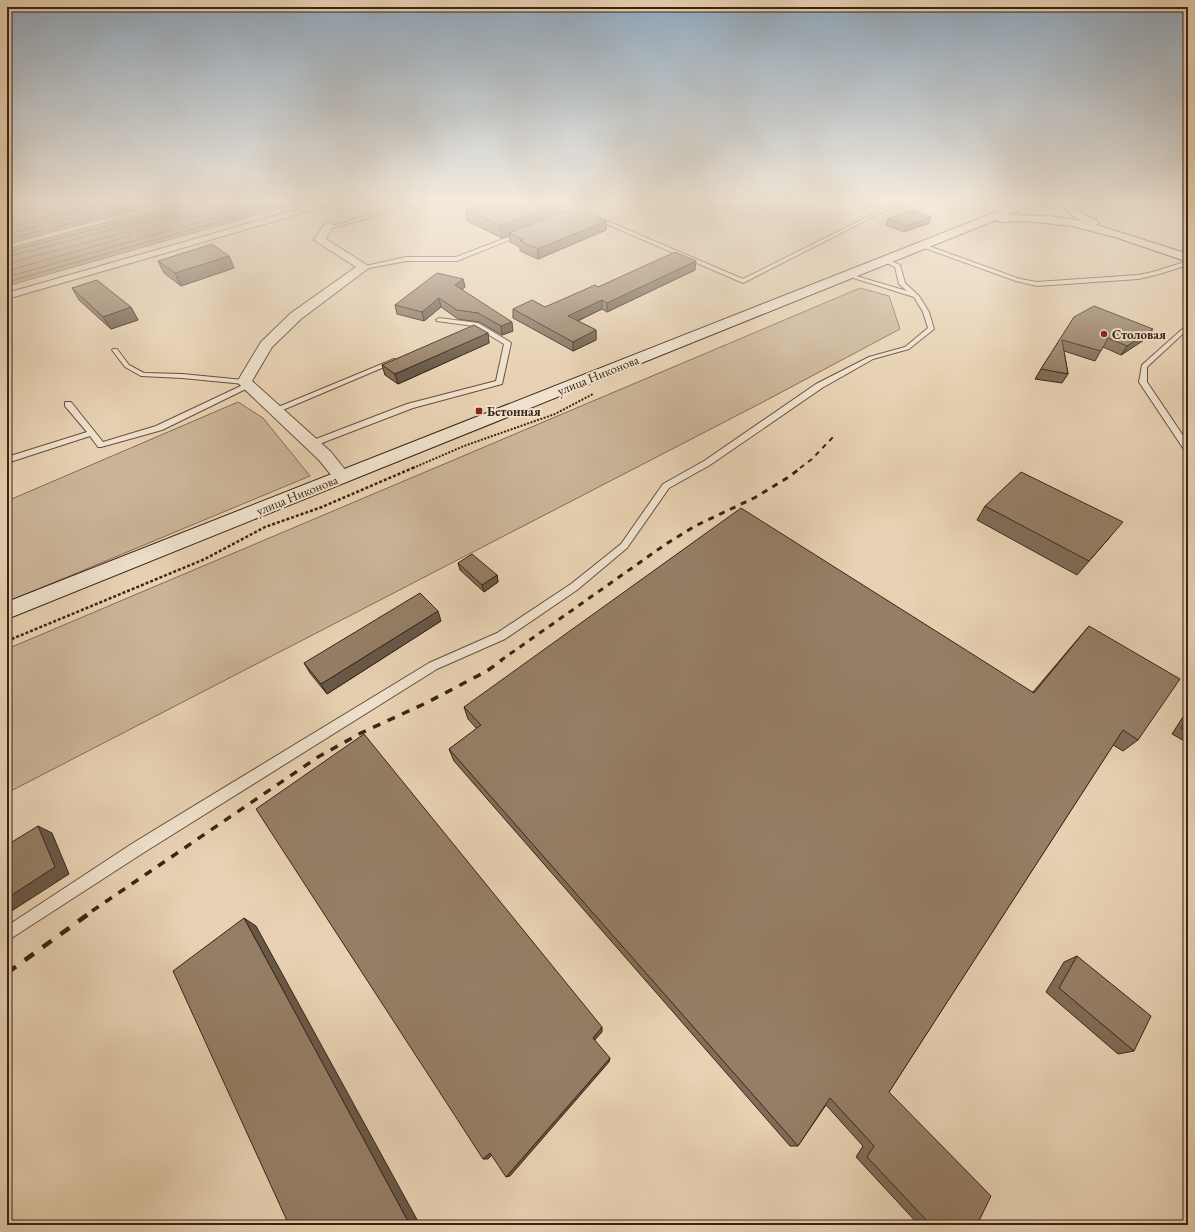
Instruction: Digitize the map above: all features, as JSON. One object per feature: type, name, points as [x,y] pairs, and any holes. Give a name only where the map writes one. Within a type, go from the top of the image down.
[{"type":"main road","name":"улица Никонова","points":[[7,611],[888,258]]},
{"type":"street","points":[[7,296],[136,258]]},
{"type":"street","points":[[342,477],[325,456],[246,384],[266,345],[296,316],[364,267],[350,258]]},
{"type":"lane","points":[[364,267],[406,259],[458,258]]},
{"type":"lane","points":[[690,258],[743,281],[788,258]]},
{"type":"lane","points":[[957,258],[1018,280],[1037,284],[1138,277],[1154,274],[1188,263]]},
{"type":"lane","points":[[7,934],[138,848],[433,666],[501,636],[574,587],[624,546],[666,486],[708,463],[819,386],[871,358],[907,348],[931,329],[926,312],[916,296],[902,284],[898,266],[884,260]]},
{"type":"lane","points":[[847,275],[916,296]]},
{"type":"lane","points":[[311,444],[410,406],[499,382],[508,343],[476,324],[439,320]]},
{"type":"lane","points":[[1188,326],[1144,366],[1143,382],[1188,449]]},
{"type":"lane","points":[[115,350],[127,366],[143,375],[182,376],[246,384]]},
{"type":"lane","points":[[275,410],[405,357]]},
{"type":"lane","points":[[68,404],[101,445],[159,428],[246,384]]},
{"type":"lane","points":[[7,460],[92,433]]},
{"type":"path","points":[[7,641],[205,560],[265,527],[322,507],[464,446],[555,414],[577,401],[598,392]]},
{"type":"shaded area","points":[[860,288],[889,296],[900,329],[765,401],[7,793],[7,649]]},
{"type":"shaded area","points":[[238,402],[263,418],[310,476],[7,602],[7,501]]},
{"type":"water","points":[[7,258],[103,258],[7,286]]},
{"type":"building","points":[[166,258],[221,258],[175,273],[158,261]]},
{"type":"building","points":[[661,258],[690,258],[696,261],[607,303],[602,300],[568,316],[596,330],[573,342],[513,309],[532,300],[545,307],[595,285],[598,287]]},
{"type":"building","points":[[437,273],[463,279],[455,285],[512,322],[501,326],[478,313],[457,310],[439,298],[422,312],[395,305]]},
{"type":"building","points":[[97,280],[131,307],[103,317],[72,288]]},
{"type":"building","points":[[1094,306],[1153,329],[1127,346],[1108,338],[1101,351],[1062,340],[1068,374],[1041,369],[1074,317]]},
{"type":"building","points":[[474,325],[488,333],[395,374],[382,365]]},
{"type":"building","points":[[1021,472],[1123,522],[1089,561],[985,506]]},
{"type":"building","points":[[741,508],[1034,693],[1089,626],[1180,679],[1138,740],[1123,730],[889,1092],[991,1196],[977,1225],[931,1225],[867,1157],[874,1146],[830,1098],[798,1146],[449,749],[481,725],[464,707]]},
{"type":"building","points":[[472,554],[497,575],[482,585],[458,563]]},
{"type":"building","points":[[420,593],[438,611],[321,684],[304,663]]},
{"type":"building","points":[[1188,716],[1188,732],[1181,728]]},
{"type":"building","points":[[364,734],[602,1027],[593,1038],[610,1058],[506,1177],[490,1153],[483,1159],[256,809]]},
{"type":"building","points":[[38,826],[55,867],[7,898],[7,845]]},
{"type":"building","points":[[244,918],[410,1225],[289,1225],[173,971]]},
{"type":"building","points":[[1077,956],[1151,1016],[1134,1051],[1059,988]]},
{"type":"railway","points":[[800,468],[812,459],[834,436]]},
{"type":"railway","points":[[500,661],[666,544],[695,526],[756,497],[802,467]]},
{"type":"railway","points":[[92,911],[318,757],[361,733],[426,703],[487,671],[502,660]]},
{"type":"railway","points":[[7,973],[94,910]]},
{"type":"place","name":"Столовая","points":[[1104,334]]},
{"type":"place","name":"Бетонная","points":[[479,411]]}]
